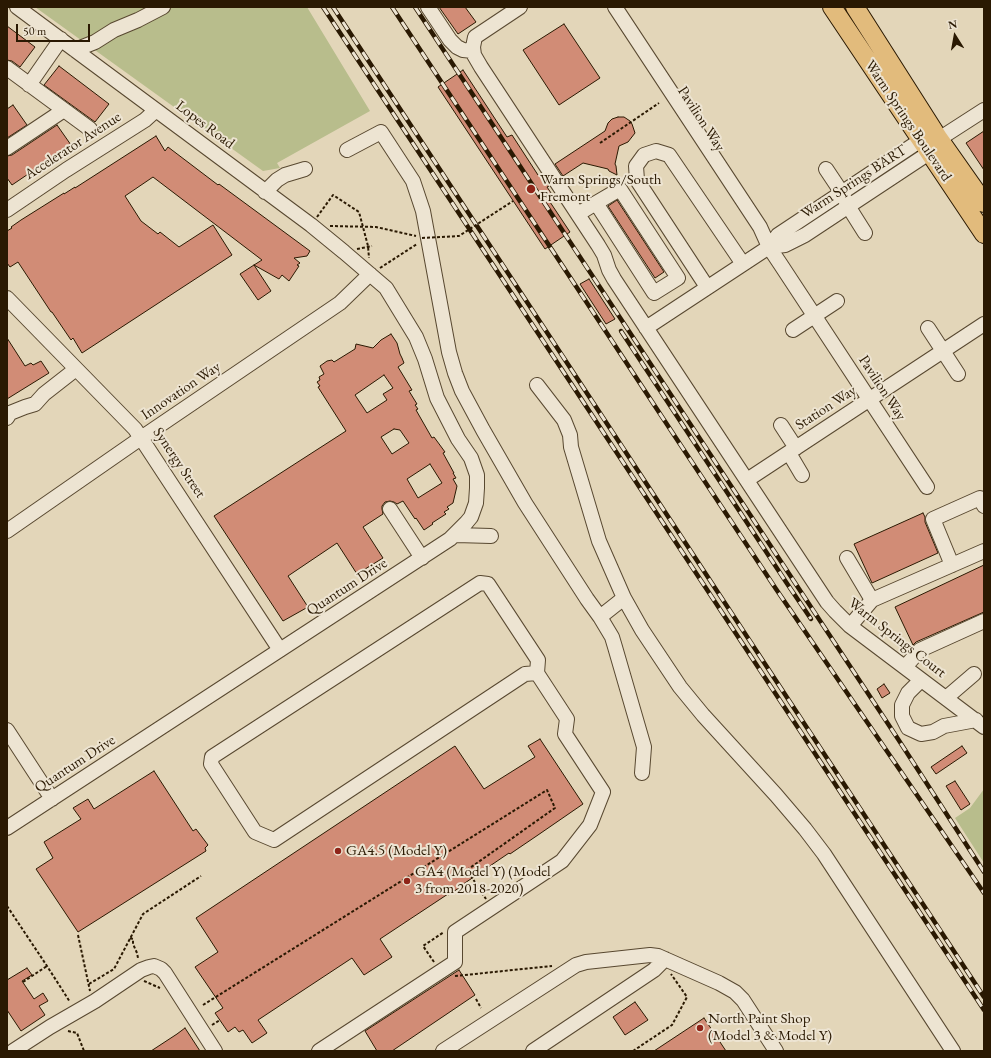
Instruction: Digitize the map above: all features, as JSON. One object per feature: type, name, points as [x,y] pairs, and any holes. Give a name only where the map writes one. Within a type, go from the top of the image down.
[{"type":"main road","name":"Warm Springs Boulevard","points":[[832,7],[930,144],[984,203]]},
{"type":"main road","name":"Warm Springs Boulevard","points":[[855,7],[930,144],[984,234]]},
{"type":"street","name":"Lopes Road","points":[[17,7],[311,225],[370,274]]},
{"type":"street","points":[[75,50],[95,42],[114,30],[148,16],[162,7]]},
{"type":"street","points":[[428,7],[450,40],[457,48],[464,50],[474,45],[480,34],[520,7]]},
{"type":"street","name":"Pavilion Way","points":[[606,7],[754,230],[769,247],[927,487]]},
{"type":"street","name":"Pavilion Way","points":[[615,7],[760,227],[769,247]]},
{"type":"street","points":[[29,85],[61,39]]},
{"type":"street","name":"Warm Springs Court","points":[[474,45],[475,58],[601,250],[614,279],[827,602],[850,626],[980,723]]},
{"type":"street","points":[[7,68],[90,129]]},
{"type":"street","points":[[7,148],[64,110]]},
{"type":"street","name":"Accelerator Avenue","points":[[7,210],[66,170],[145,120],[156,110]]},
{"type":"street","points":[[930,144],[984,110]]},
{"type":"street","points":[[347,150],[381,132],[413,180],[423,211],[449,352],[455,373],[462,391],[525,503],[612,637],[644,747],[642,773]]},
{"type":"street","name":"Warm Springs BART","points":[[769,247],[778,234],[842,193],[930,144]]},
{"type":"street","name":"Warm Springs BART","points":[[769,247],[785,245],[805,235],[848,206],[930,144]]},
{"type":"street","points":[[707,287],[637,180],[636,166],[644,155],[656,151],[669,155],[743,264]]},
{"type":"street","points":[[265,192],[277,180],[285,175],[305,169]]},
{"type":"street","points":[[826,169],[865,233]]},
{"type":"street","points":[[578,214],[596,203],[620,189],[678,278],[654,293],[596,203]]},
{"type":"street","points":[[646,328],[769,247]]},
{"type":"street","name":"Innovation Way","points":[[7,531],[340,303],[370,274]]},
{"type":"street","name":"Quantum Drive","points":[[7,828],[422,558],[456,534],[466,523],[474,510],[477,496],[477,475],[471,458],[458,439],[437,398],[425,359],[416,337],[386,288],[370,274]]},
{"type":"street","name":"Synergy Street","points":[[7,298],[135,429],[280,650]]},
{"type":"street","points":[[792,330],[837,301]]},
{"type":"street","name":"Station Way","points":[[747,480],[984,324]]},
{"type":"street","points":[[928,328],[958,374]]},
{"type":"street","points":[[7,418],[10,413],[34,404],[76,369]]},
{"type":"street","points":[[537,385],[564,420],[570,435],[571,447],[599,541],[624,598],[642,630],[680,688],[776,795],[824,854],[953,1051]]},
{"type":"street","points":[[781,425],[802,474]]},
{"type":"street","points":[[952,565],[933,519],[980,498],[984,506]]},
{"type":"street","points":[[390,509],[422,558]]},
{"type":"street","points":[[456,534],[491,536]]},
{"type":"street","points":[[850,626],[872,600],[984,551]]},
{"type":"street","points":[[847,558],[872,600]]},
{"type":"street","points":[[318,1051],[455,962],[455,932],[562,861],[590,825],[603,792],[565,734],[567,719],[537,673],[538,660],[488,584],[480,583],[212,757],[211,764],[256,832],[274,840],[526,674],[537,673]]},
{"type":"street","points":[[600,617],[624,598]]},
{"type":"street","points":[[905,667],[920,650],[984,621]]},
{"type":"street","points":[[946,698],[974,674]]},
{"type":"street","points":[[921,680],[908,693],[902,705],[902,716],[908,728],[921,734],[932,732],[944,726],[958,723],[980,723]]},
{"type":"street","points":[[7,730],[52,799]]},
{"type":"street","points":[[443,1051],[576,965],[586,962],[650,955],[665,959],[719,983],[735,992],[743,1000],[776,1051]]},
{"type":"street","points":[[533,1051],[654,970],[665,959]]},
{"type":"street","points":[[13,1051],[95,1001],[141,970],[154,966],[161,969],[215,1051]]},
{"type":"path","points":[[600,143],[659,103]]},
{"type":"path","points":[[311,225],[333,195],[359,212],[368,246],[370,274],[418,244]]},
{"type":"path","points":[[311,225],[376,227],[422,238],[459,236],[513,201]]},
{"type":"path","points":[[89,984],[114,969],[142,914],[201,876]]},
{"type":"path","points":[[7,906],[70,1003],[74,1002]]},
{"type":"path","points":[[78,935],[90,991]]},
{"type":"path","points":[[130,938],[133,939],[133,944],[138,955],[137,961]]},
{"type":"path","points":[[23,982],[47,966]]},
{"type":"path","points":[[132,976],[161,989]]},
{"type":"path","points":[[84,994],[95,989]]},
{"type":"path","points":[[476,999],[481,1008]]},
{"type":"path","points":[[64,1033],[69,1030],[77,1033],[84,1051]]},
{"type":"green space","points":[[35,7],[307,7],[370,111],[277,163],[280,168],[263,171]]},
{"type":"green space","points":[[984,789],[984,863],[955,818],[970,808]]},
{"type":"building","points":[[439,7],[465,7],[476,22],[458,34]]},
{"type":"building","points":[[564,24],[600,78],[559,105],[523,50]]},
{"type":"building","points":[[7,26],[35,47],[20,67],[12,61],[7,60]]},
{"type":"building","points":[[59,66],[109,104],[95,122],[44,85]]},
{"type":"building","points":[[463,70],[507,137],[512,135],[538,175],[541,173],[549,186],[547,187],[551,193],[546,196],[570,232],[545,249],[438,87]]},
{"type":"building","points":[[13,105],[27,125],[7,138],[7,109]]},
{"type":"building","points":[[624,117],[630,121],[635,133],[628,142],[619,146],[615,164],[617,175],[608,169],[583,163],[563,176],[555,164],[605,131],[608,123],[612,119]]},
{"type":"building","points":[[57,125],[71,145],[12,185],[7,178],[7,156],[12,155]]},
{"type":"building","points":[[984,131],[984,170],[966,143]]},
{"type":"building","points":[[156,136],[165,151],[168,147],[310,251],[307,256],[294,258],[300,263],[297,265],[299,266],[289,281],[282,275],[279,279],[254,265],[262,260],[153,177],[125,196],[141,221],[158,234],[160,232],[179,247],[213,225],[232,255],[82,353],[73,338],[71,340],[51,312],[18,262],[10,267],[7,263],[7,231],[21,220],[64,193],[75,188]]},
{"type":"building","points":[[617,200],[664,272],[655,278],[608,206]]},
{"type":"building","points":[[254,265],[271,291],[258,300],[240,274]]},
{"type":"building","points":[[589,279],[615,319],[606,324],[580,284]]},
{"type":"building","points":[[391,334],[397,343],[404,363],[398,367],[412,390],[409,391],[417,404],[415,405],[418,409],[416,410],[432,438],[434,437],[445,452],[443,453],[456,478],[453,479],[457,486],[453,503],[447,507],[449,509],[444,512],[446,514],[424,530],[403,501],[397,504],[390,501],[385,502],[382,506],[383,514],[363,527],[383,558],[357,574],[337,543],[288,576],[308,607],[283,621],[214,516],[346,431],[318,387],[320,386],[317,382],[320,380],[319,377],[324,374],[320,366],[327,361],[332,360],[334,362],[355,349],[356,344],[373,348],[381,340]],"holes":[[[384,375],[393,388],[383,394],[387,400],[367,413],[355,395]],[[394,429],[400,430],[409,443],[392,454],[381,437]],[[430,464],[442,483],[418,498],[407,479]]]},
{"type":"building","points":[[7,338],[25,366],[31,363],[33,365],[41,361],[49,373],[7,399]]},
{"type":"building","points":[[923,513],[925,522],[938,553],[872,583],[854,544]]},
{"type":"building","points":[[984,565],[984,612],[916,642],[913,645],[895,607]]},
{"type":"building","points":[[884,684],[890,693],[882,698],[877,689]]},
{"type":"building","name":"GA4 (Model Y) (Model 3 from 2018-2020)","points":[[540,739],[583,804],[459,888],[380,939],[392,957],[364,975],[352,958],[258,1020],[267,1033],[252,1043],[243,1030],[239,1032],[235,1027],[228,1032],[215,1013],[223,1008],[195,967],[218,952],[196,918],[455,746],[484,789],[535,757],[528,746]]},
{"type":"building","points":[[962,746],[967,753],[936,774],[931,767]]},
{"type":"building","points":[[154,771],[193,831],[196,829],[208,845],[205,848],[206,851],[78,932],[36,869],[53,858],[44,842],[81,819],[73,808],[88,799],[94,809]]},
{"type":"building","points":[[955,781],[970,804],[961,810],[946,786]]},
{"type":"building","points":[[27,968],[32,975],[22,981],[34,999],[43,993],[48,1001],[39,1006],[45,1015],[21,1031],[7,1010],[7,980]]},
{"type":"building","points":[[459,970],[475,995],[392,1051],[377,1051],[365,1031]]},
{"type":"building","points":[[635,1002],[648,1020],[625,1035],[613,1017]]},
{"type":"building","name":"North Paint Shop (Model 3 & Model Y)","points":[[704,1018],[726,1051],[654,1051]]},
{"type":"building","points":[[185,1028],[200,1051],[151,1051],[177,1034]]},
{"type":"railway","points":[[323,7],[984,1010]]},
{"type":"railway","points":[[333,7],[984,997]]},
{"type":"railway","points":[[392,7],[776,589],[984,893]]},
{"type":"railway","points":[[415,7],[898,739],[984,872]]},
{"type":"railway","points":[[621,331],[811,619]]},
{"type":"place","name":"Warm Springs/South Fremont","points":[[531,189]]},
{"type":"place","name":"GA4.5 (Model Y)","points":[[338,851]]},
{"type":"place","name":"GA4 (Model Y) (Model 3 from 2018-2020)","points":[[407,881]]},
{"type":"place","name":"North Paint Shop (Model 3 & Model Y)","points":[[700,1028]]}]
